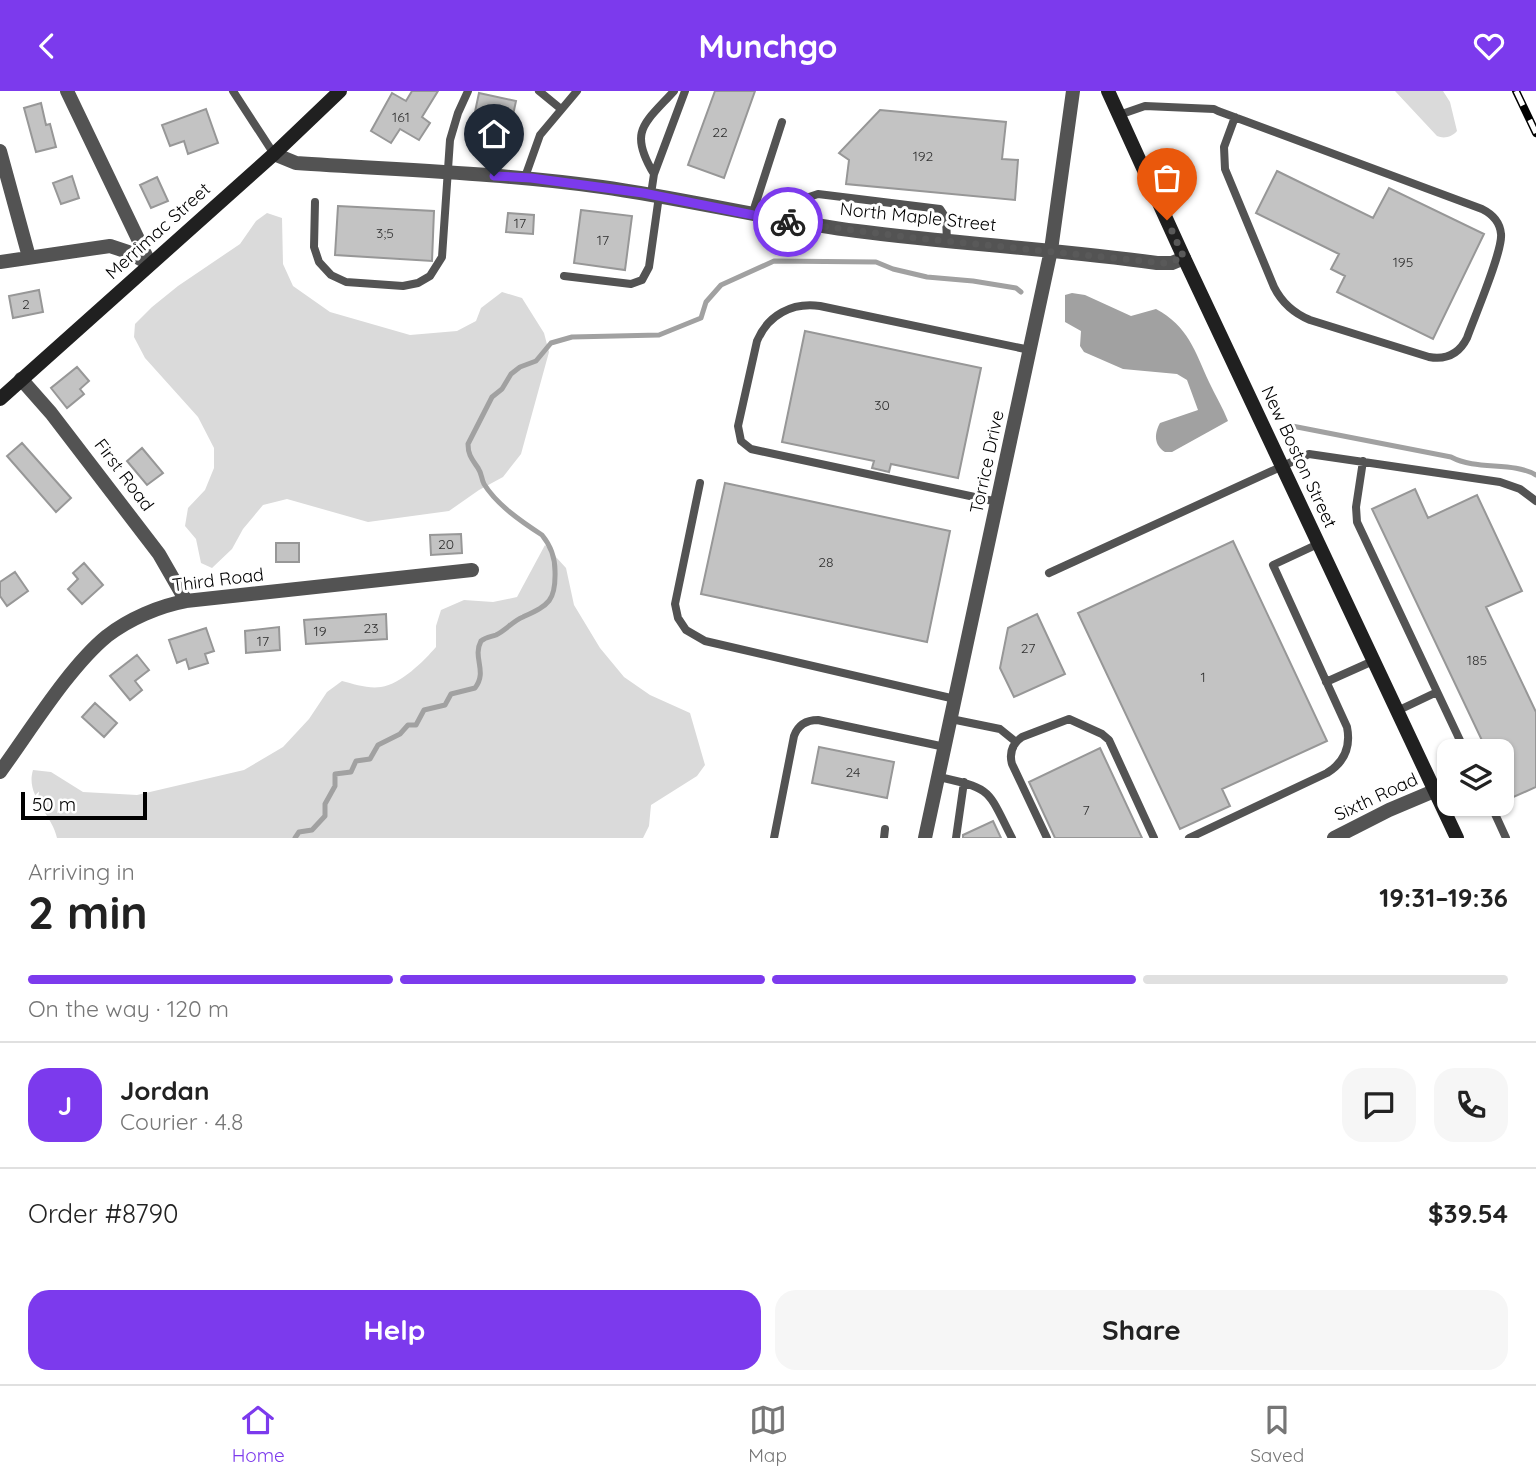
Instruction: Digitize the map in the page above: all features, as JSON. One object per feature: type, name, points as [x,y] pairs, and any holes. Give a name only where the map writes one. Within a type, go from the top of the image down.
[{"type":"main road","name":"Merrimac Street","points":[[0,399],[274,154],[340,91]]},
{"type":"main road","name":"New Boston Street","points":[[1108,91],[1457,838]]},
{"type":"street","points":[[67,91],[150,264]]},
{"type":"street","name":"Torrice Drive","points":[[926,838],[1051,250],[1073,91]]},
{"type":"street","points":[[0,151],[29,257]]},
{"type":"street","name":"North Maple Street","points":[[274,154],[296,163],[525,177],[655,195],[779,220],[947,241],[1164,263],[1184,258]]},
{"type":"street","points":[[0,262],[110,246],[150,264]]},
{"type":"street","name":"First Road","points":[[21,379],[51,413],[159,554],[186,601]]},
{"type":"street","name":"Third Road","points":[[0,772],[67,681],[103,640],[156,610],[186,601],[472,570]]},
{"type":"street","name":"Sixth Road","points":[[1334,838],[1434,791]]},
{"type":"lane","points":[[233,91],[274,154]]},
{"type":"lane","points":[[315,202],[314,247],[320,262],[331,275],[346,282],[411,285],[430,276],[442,257],[450,140],[468,91]]},
{"type":"lane","points":[[539,91],[561,109]]},
{"type":"lane","points":[[525,177],[540,135],[577,91]]},
{"type":"lane","points":[[654,174],[642,153],[640,137],[647,121],[674,91]]},
{"type":"lane","points":[[564,276],[627,284],[642,280],[649,267],[655,195],[654,174],[685,91]]},
{"type":"lane","points":[[1119,115],[1145,106],[1209,108],[1235,117],[1482,209],[1492,215],[1501,230],[1501,241],[1467,338],[1461,348],[1447,357],[1429,357],[1310,320],[1282,301],[1225,169],[1224,147],[1235,117]]},
{"type":"lane","points":[[752,215],[782,122]]},
{"type":"lane","points":[[779,220],[803,199],[818,194],[940,209],[946,218],[947,241]]},
{"type":"lane","points":[[998,502],[751,449],[744,446],[738,434],[744,400],[759,335],[779,314],[799,306],[820,306],[1030,350]]},
{"type":"lane","points":[[1049,573],[1311,454],[1500,482],[1520,489],[1536,501]]},
{"type":"lane","points":[[1363,461],[1356,507],[1357,522],[1459,739]]},
{"type":"lane","points":[[700,483],[676,604],[678,618],[691,635],[705,641],[955,699]]},
{"type":"lane","points":[[1189,838],[1327,773],[1339,764],[1347,751],[1348,732],[1273,565],[1318,544]]},
{"type":"lane","points":[[1326,682],[1373,660]]},
{"type":"lane","points":[[1396,711],[1437,692]]},
{"type":"lane","points":[[951,719],[1000,729],[1016,742]]},
{"type":"lane","points":[[1047,838],[1012,764],[1010,753],[1016,742],[1060,720],[1069,719],[1109,740],[1154,838]]},
{"type":"lane","points":[[774,838],[794,736],[799,726],[806,721],[818,720],[945,747]]},
{"type":"lane","points":[[939,776],[977,786],[988,793],[1012,838]]},
{"type":"lane","points":[[956,838],[964,782]]},
{"type":"lane","points":[[1496,816],[1506,838]]},
{"type":"shaded area","points":[[1395,91],[1443,91],[1450,102],[1457,131],[1448,137],[1437,136]]},
{"type":"shaded area","points":[[267,213],[282,218],[283,264],[293,286],[330,312],[410,335],[457,331],[476,321],[481,308],[502,292],[522,298],[544,333],[549,352],[521,454],[503,477],[449,511],[368,522],[287,499],[263,505],[243,529],[232,549],[212,568],[201,563],[196,539],[185,526],[188,508],[205,490],[214,468],[214,448],[198,417],[145,358],[134,337],[135,324],[178,286],[240,244],[256,221]]},
{"type":"shaded area","points":[[1065,295],[1085,295],[1131,316],[1156,309],[1176,323],[1195,350],[1228,421],[1172,452],[1161,449],[1156,439],[1160,423],[1198,410],[1187,380],[1177,374],[1123,369],[1084,352],[1080,346],[1081,331],[1065,322]]},
{"type":"shaded area","points":[[545,545],[566,568],[574,605],[600,648],[624,677],[650,695],[690,713],[705,765],[697,776],[651,805],[649,826],[643,838],[57,838],[36,797],[33,770],[51,772],[83,792],[137,795],[244,770],[283,747],[309,719],[327,692],[342,681],[366,687],[381,687],[412,671],[436,647],[436,626],[441,610],[464,600],[493,602],[517,597]]},
{"type":"building","points":[[412,91],[438,91],[422,117],[430,123],[419,140],[400,129],[391,143],[371,131],[392,93],[406,101]]},
{"type":"building","points":[[715,91],[755,91],[724,178],[688,165]]},
{"type":"building","points":[[479,93],[516,101],[505,152],[468,145]]},
{"type":"building","points":[[41,103],[46,125],[50,124],[56,147],[36,152],[24,108]]},
{"type":"building","points":[[206,109],[218,143],[188,154],[184,141],[170,146],[162,125]]},
{"type":"building","points":[[880,110],[1006,122],[1002,159],[1018,160],[1015,200],[846,184],[849,160],[839,153]]},
{"type":"building","points":[[1277,171],[1373,218],[1389,188],[1484,234],[1433,339],[1337,292],[1345,276],[1331,269],[1339,254],[1256,213]]},
{"type":"building","points":[[72,176],[79,198],[61,204],[53,183]]},
{"type":"building","points":[[157,177],[168,201],[151,208],[140,185]]},
{"type":"building","points":[[338,206],[434,211],[432,261],[335,255]]},
{"type":"building","points":[[581,210],[632,216],[625,270],[574,263]]},
{"type":"building","points":[[508,213],[534,215],[533,234],[506,232]]},
{"type":"building","points":[[39,290],[43,312],[13,318],[9,296]]},
{"type":"building","points":[[805,331],[981,368],[958,478],[891,464],[889,472],[872,468],[874,461],[782,442]]},
{"type":"building","points":[[77,367],[89,381],[80,389],[84,394],[67,408],[51,388]]},
{"type":"building","points":[[22,443],[71,498],[56,512],[7,456]]},
{"type":"building","points":[[142,448],[163,473],[147,485],[127,461]]},
{"type":"building","points":[[725,483],[950,531],[927,642],[701,594]]},
{"type":"building","points":[[1415,489],[1428,518],[1477,495],[1522,591],[1486,607],[1536,712],[1536,787],[1514,797],[1514,739],[1481,739],[1372,509]]},
{"type":"building","points":[[461,534],[462,553],[431,555],[430,535]]},
{"type":"building","points":[[1233,541],[1327,741],[1222,789],[1230,806],[1180,829],[1078,613]]},
{"type":"building","points":[[276,543],[299,543],[299,562],[276,562]]},
{"type":"building","points":[[84,563],[103,585],[82,604],[68,589],[78,579],[73,573]]},
{"type":"building","points":[[15,572],[28,591],[7,606],[0,596],[0,582]]},
{"type":"building","points":[[386,614],[387,639],[306,644],[304,620]]},
{"type":"building","points":[[1037,614],[1065,674],[1014,697],[1000,668],[1008,628]]},
{"type":"building","points":[[279,627],[280,650],[246,653],[245,631]]},
{"type":"building","points":[[206,628],[214,651],[205,654],[208,663],[189,669],[186,659],[177,663],[169,640]]},
{"type":"building","points":[[137,655],[149,670],[135,681],[142,690],[130,700],[110,676]]},
{"type":"building","points":[[95,703],[117,723],[104,737],[82,717]]},
{"type":"building","points":[[819,747],[894,762],[887,798],[812,783]]},
{"type":"building","points":[[1100,748],[1142,838],[1055,838],[1029,782]]},
{"type":"building","points":[[993,821],[1001,838],[963,838],[963,835]]},
{"type":"waterway","points":[[295,838],[299,832],[312,830],[325,816],[325,804],[335,786],[335,774],[351,772],[356,761],[370,759],[378,745],[400,734],[408,725],[416,725],[424,710],[445,705],[451,694],[475,688],[480,676],[478,653],[481,641],[539,609],[552,596],[555,566],[548,543],[542,535],[510,513],[489,492],[471,457],[468,444],[492,397],[502,389],[511,374],[536,361],[551,343],[572,337],[659,335],[701,318],[706,302],[721,285],[774,261],[876,262],[927,277],[973,281],[1016,288],[1021,292]]},
{"type":"waterway","points":[[1292,426],[1451,457],[1472,464],[1516,468],[1536,475]]},
{"type":"railway","points":[[1516,91],[1536,133]]},
{"type":"way so far","points":[[788,222],[915,238],[1172,263],[1184,258],[1167,220]]},
{"type":"route","points":[[494,176],[531,178],[643,193],[788,222]]}]
